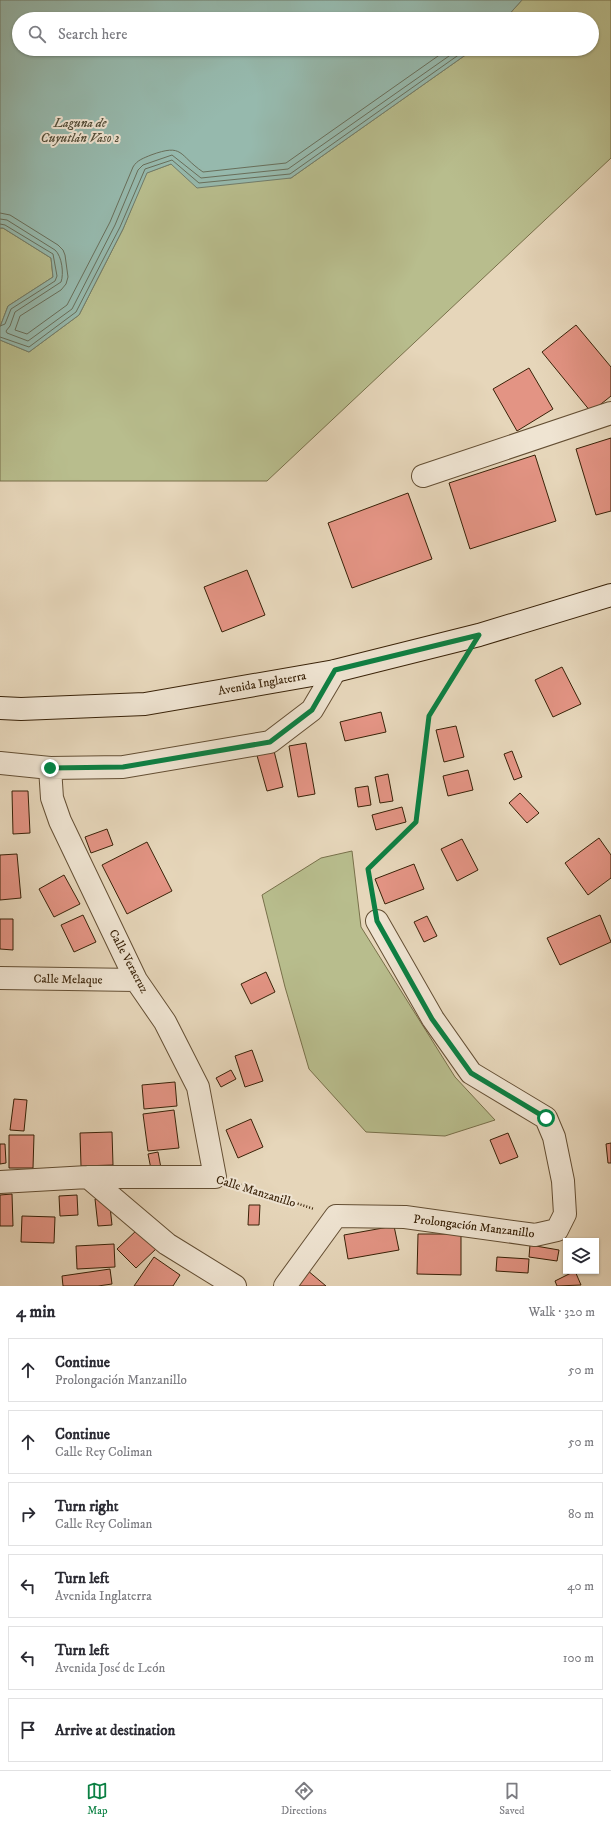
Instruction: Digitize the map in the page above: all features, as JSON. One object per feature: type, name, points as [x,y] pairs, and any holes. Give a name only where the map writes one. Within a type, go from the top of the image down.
[{"type":"street","points":[[422,476],[611,413]]},
{"type":"street","name":"Avenida Inglaterra","points":[[0,708],[21,709],[144,704],[335,670],[479,635],[611,595]]},
{"type":"street","points":[[0,763],[50,768],[123,767],[270,742],[312,710],[335,670]]},
{"type":"street","name":"Calle Veracruz","points":[[50,768],[52,798],[60,821],[136,980],[165,1022],[198,1087],[215,1177]]},
{"type":"street","name":"Prolongación Manzanillo","points":[[336,1216],[404,1217],[535,1235],[557,1230],[565,1214],[563,1181],[554,1138],[546,1118],[471,1073],[432,1019],[377,921]]},
{"type":"street","name":"Calle Melaque","points":[[0,978],[136,980]]},
{"type":"street","points":[[88,1177],[167,1244],[235,1286]]},
{"type":"street","name":"Calle Manzanillo","points":[[0,1182],[88,1177],[215,1177]]},
{"type":"street","points":[[285,1286],[336,1216]]},
{"type":"path","points":[[377,921],[368,869],[416,822],[429,716],[479,635]]},
{"type":"path","name":"Calle Manzanillo","points":[[215,1177],[336,1216]]},
{"type":"green space","points":[[522,0],[611,0],[611,158],[267,481],[0,481],[0,340],[29,352],[79,315],[123,229],[146,173],[171,164],[291,178],[464,56],[599,56],[599,12],[511,12]]},
{"type":"green space","points":[[0,228],[3,228],[51,258],[53,277],[8,306],[0,327]]},
{"type":"green space","points":[[352,851],[361,927],[455,1077],[495,1120],[445,1136],[366,1132],[309,1069],[285,987],[262,895],[321,858]]},
{"type":"water","name":"Laguna de Cuyutlán Vaso 2","points":[[0,0],[522,0],[511,12],[12,12],[12,56],[464,56],[291,178],[197,188],[171,164],[147,173],[123,229],[79,315],[29,352],[0,340],[0,327],[8,306],[53,277],[51,258],[3,228],[0,228]]},
{"type":"building","points":[[576,325],[611,367],[611,396],[591,412],[542,352]]},
{"type":"building","points":[[529,368],[553,409],[517,431],[493,389]]},
{"type":"building","points":[[611,438],[611,511],[596,515],[576,449]]},
{"type":"building","points":[[535,455],[556,521],[470,549],[449,483]]},
{"type":"building","points":[[408,493],[432,559],[352,588],[328,523]]},
{"type":"building","points":[[247,570],[265,615],[222,632],[204,587]]},
{"type":"building","points":[[562,667],[581,704],[553,717],[535,680]]},
{"type":"building","points":[[381,712],[386,732],[345,741],[340,722]]},
{"type":"building","points":[[456,726],[464,757],[444,762],[436,730]]},
{"type":"building","points":[[306,743],[315,794],[298,797],[289,746]]},
{"type":"building","points":[[273,747],[283,787],[267,791],[256,752]]},
{"type":"building","points":[[512,751],[522,777],[514,780],[504,754]]},
{"type":"building","points":[[468,770],[473,790],[448,796],[443,776]]},
{"type":"building","points":[[388,774],[393,801],[380,803],[375,777]]},
{"type":"building","points":[[368,786],[371,805],[358,807],[355,788]]},
{"type":"building","points":[[12,791],[28,791],[30,833],[13,834]]},
{"type":"building","points":[[520,793],[539,813],[527,823],[509,803]]},
{"type":"building","points":[[402,807],[406,822],[376,830],[372,815]]},
{"type":"building","points":[[107,829],[113,845],[91,853],[85,837]]},
{"type":"building","points":[[599,838],[611,855],[611,878],[588,895],[565,863]]},
{"type":"building","points":[[462,839],[478,870],[457,881],[441,849]]},
{"type":"building","points":[[147,842],[172,891],[127,914],[102,865]]},
{"type":"building","points":[[17,854],[21,898],[0,900],[0,855]]},
{"type":"building","points":[[414,864],[424,889],[385,904],[375,879]]},
{"type":"building","points":[[64,875],[80,904],[54,917],[39,889]]},
{"type":"building","points":[[83,915],[96,942],[74,952],[61,925]]},
{"type":"building","points":[[600,915],[611,942],[560,965],[547,938]]},
{"type":"building","points":[[427,916],[437,936],[424,942],[414,922]]},
{"type":"building","points":[[0,919],[13,919],[13,950],[0,949]]},
{"type":"building","points":[[266,972],[275,992],[251,1004],[241,984]]},
{"type":"building","points":[[252,1050],[263,1081],[245,1087],[235,1056]]},
{"type":"building","points":[[231,1070],[236,1079],[221,1087],[216,1078]]},
{"type":"building","points":[[175,1082],[177,1106],[144,1109],[142,1085]]},
{"type":"building","points":[[14,1099],[27,1100],[24,1131],[10,1130]]},
{"type":"building","points":[[174,1110],[179,1148],[148,1151],[143,1114]]},
{"type":"building","points":[[251,1119],[263,1147],[238,1158],[226,1130]]},
{"type":"building","points":[[112,1132],[113,1165],[81,1166],[80,1133]]},
{"type":"building","points":[[508,1133],[518,1157],[500,1164],[490,1140]]},
{"type":"building","points":[[9,1135],[34,1135],[33,1168],[9,1168]]},
{"type":"building","points":[[611,1143],[611,1163],[608,1163],[606,1144]]},
{"type":"building","points":[[0,1144],[5,1144],[6,1163],[0,1164]]},
{"type":"building","points":[[158,1152],[161,1168],[151,1169],[148,1154]]},
{"type":"building","points":[[12,1194],[13,1226],[0,1226],[0,1195]]},
{"type":"building","points":[[77,1195],[78,1215],[60,1216],[59,1196]]},
{"type":"building","points":[[109,1197],[112,1225],[98,1226],[95,1199]]},
{"type":"building","points":[[249,1205],[260,1205],[259,1225],[248,1225]]},
{"type":"building","points":[[22,1216],[55,1217],[54,1243],[21,1242]]},
{"type":"building","points":[[394,1226],[399,1250],[348,1259],[344,1235]]},
{"type":"building","points":[[139,1228],[158,1247],[136,1268],[117,1249]]},
{"type":"building","points":[[418,1234],[461,1234],[461,1275],[417,1274]]},
{"type":"building","points":[[114,1244],[115,1267],[77,1269],[76,1246]]},
{"type":"building","points":[[530,1245],[559,1250],[557,1261],[529,1257]]},
{"type":"building","points":[[154,1257],[180,1275],[173,1286],[134,1286]]},
{"type":"building","points":[[497,1257],[529,1259],[528,1273],[496,1271]]},
{"type":"building","points":[[110,1269],[112,1284],[98,1286],[63,1286],[62,1276]]},
{"type":"building","points":[[307,1270],[326,1286],[293,1286]]},
{"type":"building","points":[[569,1274],[576,1274],[581,1285],[557,1286],[555,1281]]},
{"type":"route","points":[[50,768],[123,767],[270,742],[312,710],[335,670],[479,635],[429,716],[416,822],[368,869],[377,921],[432,1019],[471,1073],[546,1118]]}]
